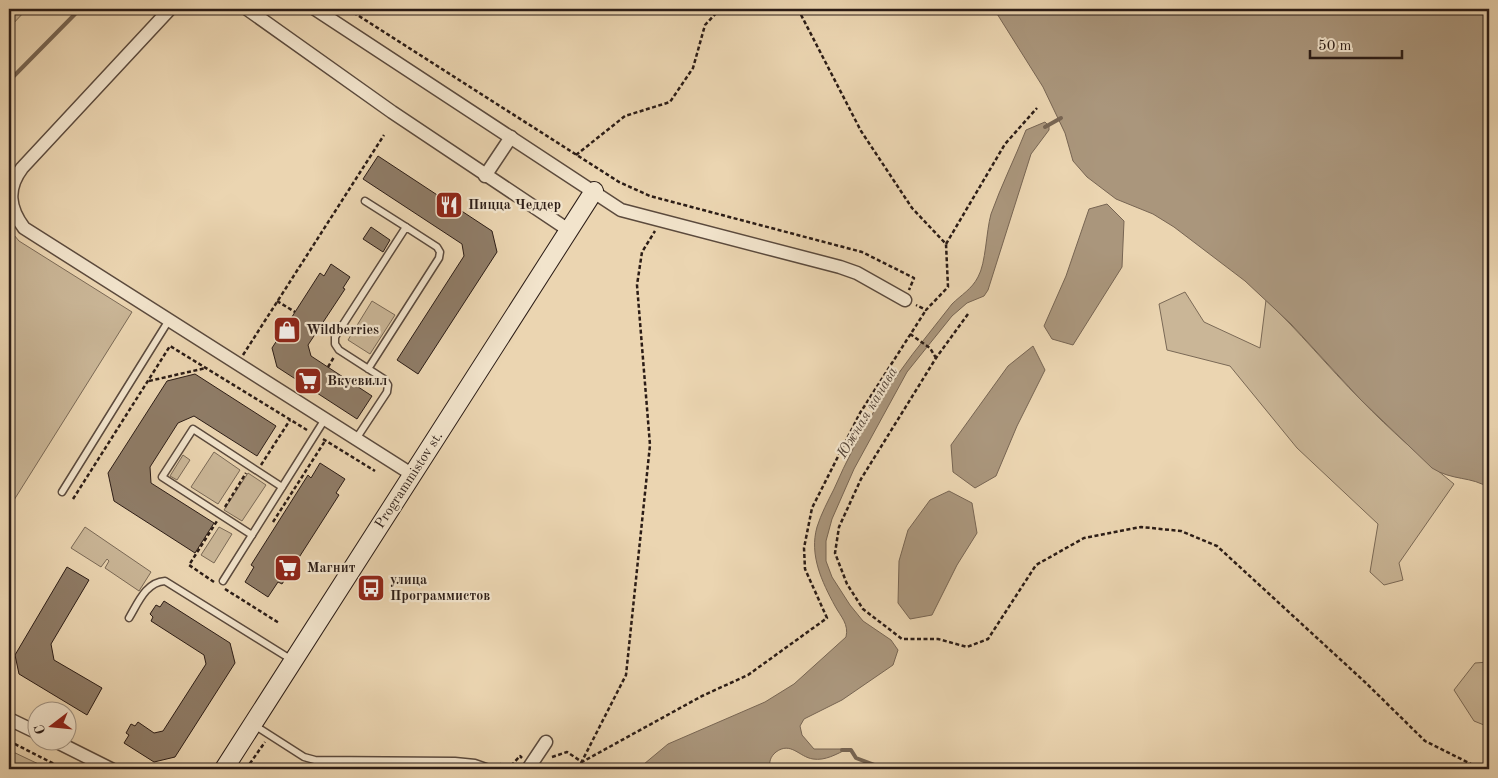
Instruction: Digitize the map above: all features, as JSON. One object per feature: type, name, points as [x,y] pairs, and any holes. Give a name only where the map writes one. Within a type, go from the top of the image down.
[{"type":"street","points":[[170,9],[22,168],[13,180],[11,198],[14,215],[24,228],[413,475]]},
{"type":"street","points":[[247,9],[485,176],[570,231]]},
{"type":"street","points":[[315,9],[622,210],[840,267],[857,273],[905,300]]},
{"type":"street","points":[[485,176],[511,137]]},
{"type":"street","name":"Programmistov st.","points":[[224,769],[594,191]]},
{"type":"street","points":[[9,719],[28,728]]},
{"type":"street","points":[[530,766],[546,742]]},
{"type":"street","points":[[73,750],[111,769]]},
{"type":"lane","points":[[365,201],[437,247],[440,252],[439,258],[368,369]]},
{"type":"lane","points":[[356,439],[388,392],[388,386],[384,379],[339,350],[335,344],[335,337],[406,227]]},
{"type":"lane","points":[[62,492],[169,320]]},
{"type":"lane","points":[[223,581],[325,419]]},
{"type":"lane","points":[[252,536],[219,518],[162,476],[193,429],[282,487]]},
{"type":"lane","points":[[129,618],[152,584],[165,581],[293,661]]},
{"type":"lane","points":[[252,724],[304,757],[315,760],[455,760],[475,763],[492,769]]},
{"type":"path","points":[[348,9],[619,182],[650,196],[862,252],[914,278],[905,300],[926,310]]},
{"type":"path","points":[[576,155],[625,116],[670,102],[693,68],[705,26],[720,9]]},
{"type":"path","points":[[798,9],[861,131],[912,208],[946,244]]},
{"type":"path","points":[[582,762],[694,700],[748,675],[828,618],[805,569],[804,548],[812,508],[860,413],[926,310],[948,287],[946,244],[1005,144],[1037,108]]},
{"type":"path","points":[[237,364],[384,135]]},
{"type":"path","points":[[578,769],[626,675],[650,445],[637,285],[642,252],[662,220]]},
{"type":"path","points":[[277,301],[295,312]]},
{"type":"path","points":[[968,314],[936,358],[861,479],[839,527],[835,553],[847,584],[863,609],[902,639],[938,639],[967,647],[988,639],[1036,564],[1084,538],[1141,527],[1181,531],[1217,546],[1426,741],[1481,769]]},
{"type":"path","points":[[910,334],[930,348],[936,358]]},
{"type":"path","points":[[73,499],[170,346],[375,471]]},
{"type":"path","points":[[149,381],[206,368]]},
{"type":"path","points":[[261,465],[290,420]]},
{"type":"path","points":[[271,524],[325,441]]},
{"type":"path","points":[[248,470],[189,565],[279,624]]},
{"type":"path","points":[[210,516],[219,518]]},
{"type":"path","points":[[228,591],[234,583]]},
{"type":"path","points":[[246,769],[269,735]]},
{"type":"path","points":[[9,742],[64,769]]},
{"type":"path","points":[[546,742],[550,757],[567,752],[582,762]]},
{"type":"path","points":[[494,762],[508,769],[520,756],[530,766]]},
{"type":"shaded area","points":[[9,9],[27,9],[9,28]]},
{"type":"shaded area","points":[[994,9],[1489,9],[1489,488],[1476,482],[1447,475],[1432,468],[1361,400],[1291,324],[1245,281],[1174,227],[1153,214],[1116,199],[1087,177],[1073,161],[1065,133],[1043,87]]},
{"type":"shaded area","points":[[1045,122],[1049,126],[1049,130],[1031,154],[988,290],[984,296],[967,303],[952,316],[907,372],[854,469],[832,519],[826,541],[826,561],[832,577],[863,621],[891,640],[898,650],[893,665],[842,700],[804,719],[800,726],[802,735],[814,749],[847,749],[831,757],[813,759],[791,749],[781,749],[771,758],[770,769],[638,769],[668,744],[765,702],[794,684],[846,637],[845,624],[821,578],[818,568],[815,537],[820,517],[853,449],[887,391],[912,355],[952,304],[976,281],[983,264],[991,214],[1026,130]]},
{"type":"shaded area","points":[[1107,204],[1124,221],[1122,267],[1073,345],[1052,339],[1044,326],[1066,276],[1089,209]]},
{"type":"shaded area","points":[[9,229],[19,241],[132,312],[9,508]]},
{"type":"shaded area","points":[[1185,292],[1204,322],[1260,348],[1266,300],[1372,411],[1454,484],[1399,563],[1403,580],[1384,585],[1370,572],[1378,524],[1297,448],[1230,366],[1167,350],[1159,304]]},
{"type":"shaded area","points":[[372,301],[395,315],[370,354],[348,340]]},
{"type":"shaded area","points":[[1033,346],[1045,370],[1017,426],[996,476],[975,488],[953,472],[951,445],[1008,366]]},
{"type":"shaded area","points":[[214,452],[240,470],[218,504],[191,487]]},
{"type":"shaded area","points":[[183,455],[190,460],[177,480],[170,476]]},
{"type":"shaded area","points":[[248,473],[266,485],[242,521],[224,510]]},
{"type":"shaded area","points":[[949,491],[972,503],[977,533],[957,565],[932,615],[910,619],[898,603],[899,561],[908,530],[930,500]]},
{"type":"shaded area","points":[[85,527],[151,572],[139,591],[105,568],[109,561],[107,559],[101,567],[71,548]]},
{"type":"shaded area","points":[[219,527],[232,534],[214,563],[201,555]]},
{"type":"shaded area","points":[[1489,662],[1489,727],[1474,721],[1454,690],[1475,663]]},
{"type":"shaded area","points":[[9,750],[49,769],[9,769]]},
{"type":"building","points":[[378,156],[492,231],[497,252],[418,374],[397,360],[464,256],[462,244],[363,179]]},
{"type":"building","points":[[371,227],[390,240],[383,252],[363,239]]},
{"type":"building","points":[[331,264],[350,277],[343,288],[345,289],[308,345],[311,356],[372,396],[357,419],[277,367],[272,348],[320,273],[324,276]]},
{"type":"building","points":[[195,374],[276,426],[257,456],[194,416],[178,423],[150,467],[151,483],[214,523],[195,553],[114,501],[108,473],[167,381]]},
{"type":"building","points":[[320,463],[345,479],[336,493],[339,495],[282,584],[278,582],[268,597],[245,582],[254,567],[251,565],[308,475],[311,478]]},
{"type":"building","points":[[67,567],[89,580],[51,644],[54,660],[102,688],[87,715],[78,710],[78,700],[62,700],[19,674],[15,655]]},
{"type":"building","points":[[164,601],[230,643],[235,663],[175,757],[154,762],[124,743],[129,735],[126,733],[131,724],[135,726],[138,722],[154,733],[163,731],[206,664],[204,655],[151,621],[153,617],[150,614],[156,605],[160,607]]},
{"type":"waterway","points":[[9,81],[80,9]]},
{"type":"waterway","name":"Южная канава","points":[[1045,127],[1061,118]]},
{"type":"waterway","points":[[842,750],[851,750],[856,758],[885,769]]},
{"type":"place","name":"Пицца Чеддер","points":[[449,205]]},
{"type":"place","name":"Wildberries","points":[[287,330]]},
{"type":"place","name":"Вкусвилл","points":[[308,381]]},
{"type":"place","name":"Магнит","points":[[288,568]]},
{"type":"place","name":"улица Программистов","points":[[371,588]]}]
